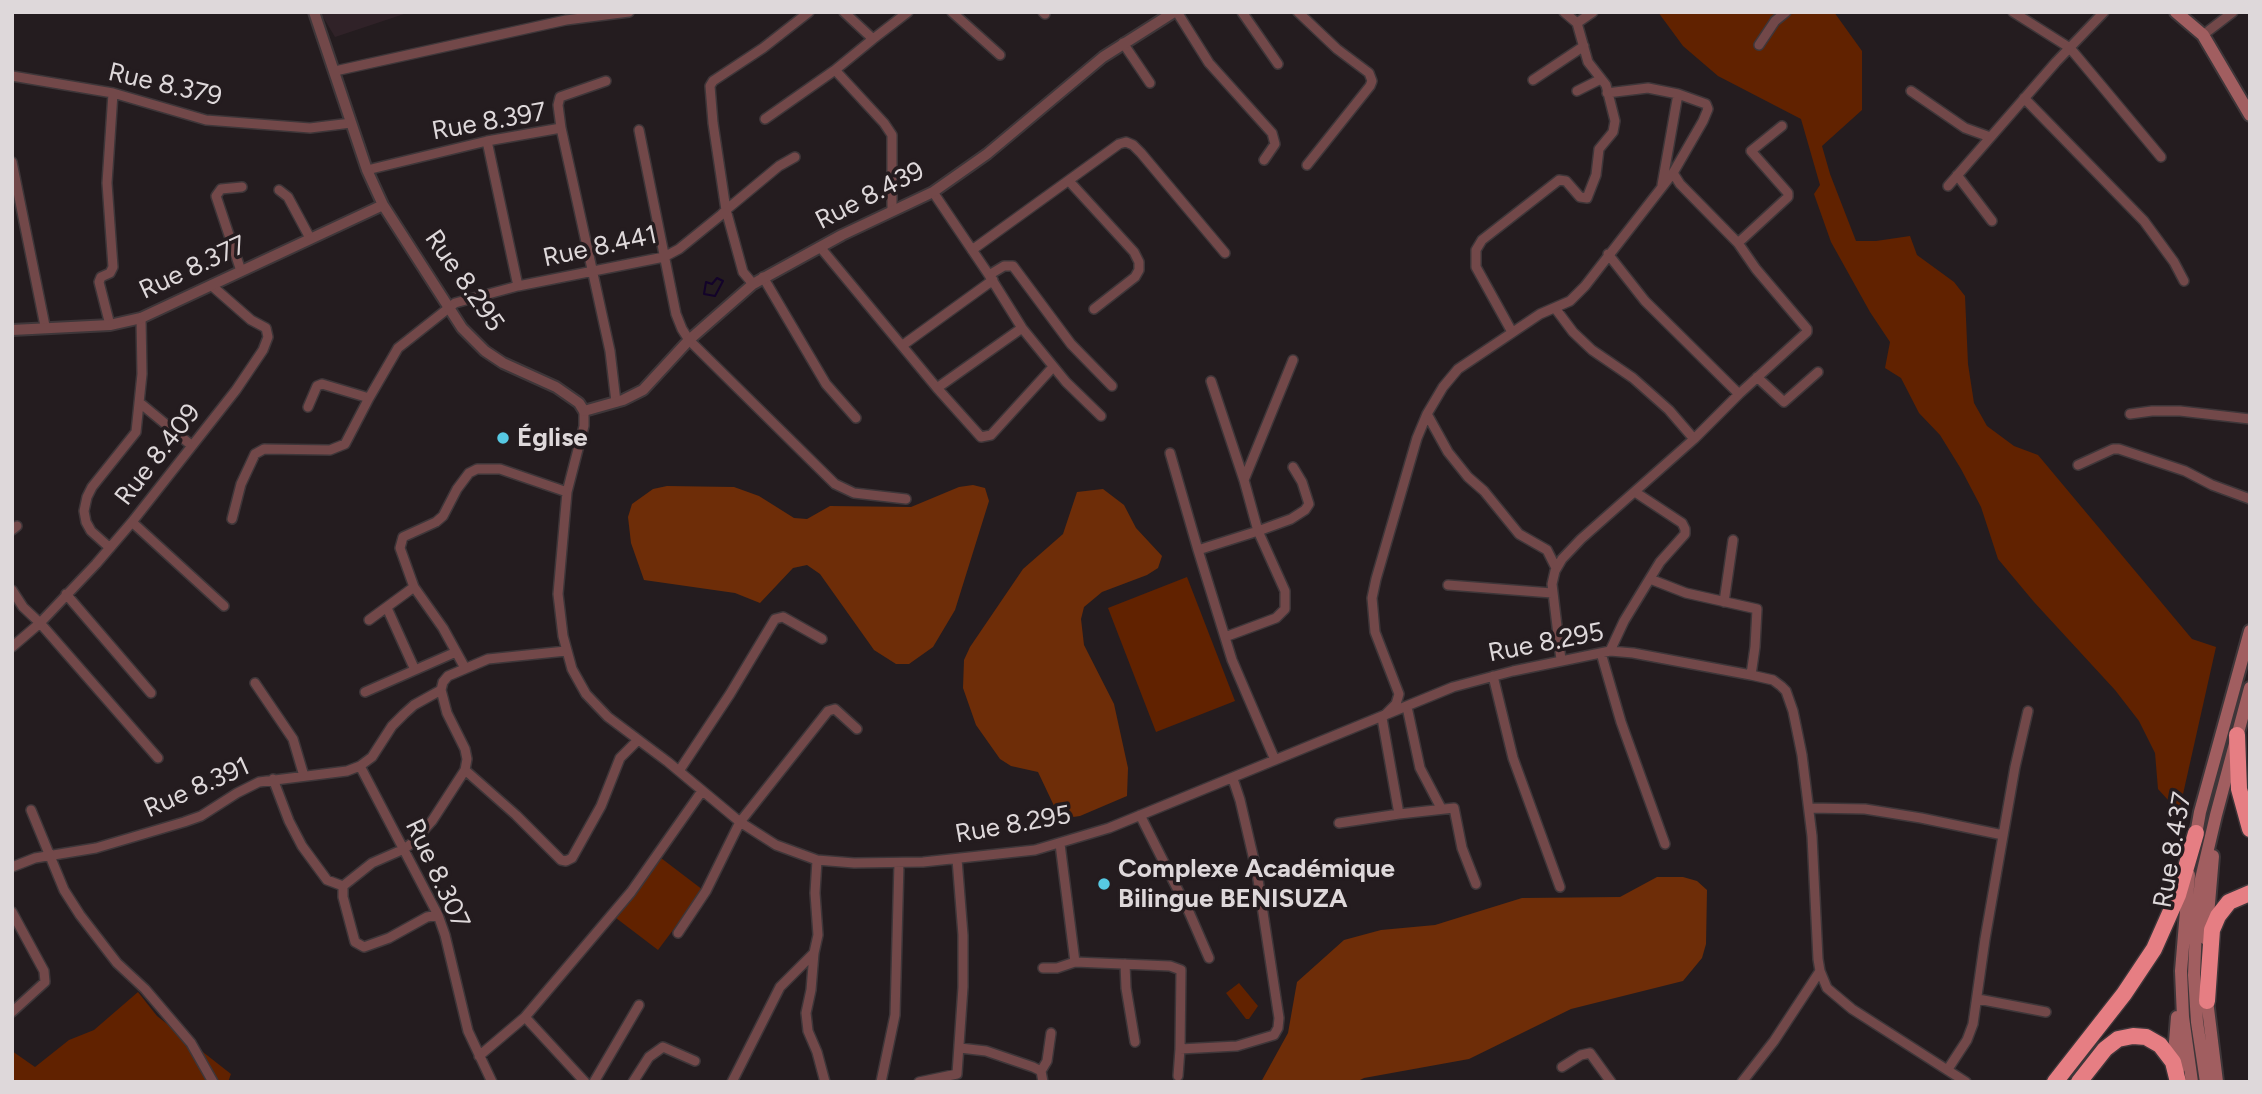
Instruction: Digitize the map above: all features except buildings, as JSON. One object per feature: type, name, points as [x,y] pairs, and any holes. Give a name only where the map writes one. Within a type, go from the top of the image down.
[{"type":"highway","points":[[2237,735],[2239,789],[2250,829]]},
{"type":"highway","points":[[2055,1082],[2124,994],[2154,949],[2178,895],[2196,833]]},
{"type":"highway","points":[[2207,1001],[2209,948],[2218,916],[2230,902],[2250,893]]},
{"type":"highway","points":[[2079,1082],[2105,1049],[2118,1040],[2133,1036],[2146,1037],[2160,1045],[2173,1062],[2180,1082]]},
{"type":"main road","points":[[2176,12],[2203,35],[2250,115]]},
{"type":"main road","name":"Rue 8.437","points":[[2192,1082],[2183,1017],[2181,971],[2184,918],[2196,833],[2250,631]]},
{"type":"main road","name":"Rue 8.437","points":[[2206,1082],[2197,1022],[2194,975],[2201,879],[2250,688]]},
{"type":"main road","points":[[2216,815],[2205,959],[2217,1082]]},
{"type":"main road","points":[[2180,1082],[2175,1042],[2181,971]]},
{"type":"street","name":"Rue 8.295","points":[[314,12],[367,170],[383,205],[450,308],[470,337],[485,351],[556,387],[579,403],[584,411],[584,426],[567,492],[558,593],[560,624],[566,651],[578,681],[586,694],[608,717],[740,822],[776,845],[817,860],[899,863],[1016,853],[1060,845],[1233,779],[1453,687],[1561,660],[1606,652],[1633,653],[1773,680],[1786,691],[1802,755],[1810,808],[1820,971]]},
{"type":"street","points":[[334,71],[566,20],[629,12]]},
{"type":"street","points":[[808,12],[763,48],[713,81],[709,92],[710,106],[726,210],[743,272],[758,281],[826,384],[856,418]]},
{"type":"street","points":[[844,12],[873,39]]},
{"type":"street","points":[[765,119],[835,70],[908,12]]},
{"type":"street","points":[[952,12],[1000,55]]},
{"type":"street","points":[[1175,12],[1209,63],[1272,133],[1275,144],[1264,160]]},
{"type":"street","name":"Rue 8.439","points":[[584,411],[616,402],[643,390],[689,340],[758,281],[820,247],[933,192],[987,154],[1080,75],[1123,43],[1175,12]]},
{"type":"street","points":[[1242,12],[1279,64]]},
{"type":"street","points":[[1298,12],[1337,49],[1370,73],[1372,80],[1307,165]]},
{"type":"street","points":[[1512,332],[1476,267],[1476,250],[1482,240],[1559,180],[1566,181],[1580,197],[1587,198],[1596,175],[1599,149],[1613,132],[1615,121],[1601,79],[1588,62],[1577,23],[1564,12]]},
{"type":"street","points":[[1577,23],[1593,12]]},
{"type":"street","points":[[1759,45],[1775,21],[1786,12]]},
{"type":"street","points":[[2013,12],[2070,48],[2161,157]]},
{"type":"street","points":[[1948,186],[1990,136],[2104,12]]},
{"type":"street","points":[[2203,35],[2233,12]]},
{"type":"street","points":[[1123,43],[1150,83]]},
{"type":"street","points":[[1533,80],[1584,46]]},
{"type":"street","points":[[835,70],[892,135],[892,211]]},
{"type":"street","name":"Rue 8.379","points":[[12,76],[113,93],[206,120],[310,128],[351,123]]},
{"type":"street","points":[[1577,91],[1601,79]]},
{"type":"street","points":[[561,128],[560,97],[607,81]]},
{"type":"street","points":[[1399,814],[1382,718],[1396,704],[1399,694],[1375,632],[1372,598],[1417,438],[1427,414],[1458,369],[1512,332],[1570,301],[1585,286],[1673,173],[1708,109],[1706,104],[1678,94],[1648,88],[1607,93]]},
{"type":"street","points":[[1911,91],[1965,128],[1990,136]]},
{"type":"street","points":[[110,325],[99,282],[113,267],[107,183],[113,93]]},
{"type":"street","points":[[1661,187],[1678,94]]},
{"type":"street","points":[[2024,99],[2144,220],[2184,281]]},
{"type":"street","points":[[1738,243],[1788,197],[1788,193],[1751,152],[1752,148],[1782,126]]},
{"type":"street","name":"Rue 8.397","points":[[367,170],[487,141],[561,128],[610,351],[616,402]]},
{"type":"street","points":[[639,130],[678,323],[689,340],[835,484],[854,493],[906,499]]},
{"type":"street","points":[[487,141],[518,286]]},
{"type":"street","points":[[972,250],[1119,144],[1126,142],[1133,145],[1225,253]]},
{"type":"street","name":"Rue 8.441","points":[[232,519],[241,484],[260,450],[313,451],[338,448],[345,443],[398,348],[450,308],[463,300],[518,286],[664,257],[685,245],[779,166],[795,157]]},
{"type":"street","points":[[12,162],[45,326]]},
{"type":"street","points":[[1561,660],[1552,593],[1556,568],[1581,539],[1695,439],[1808,330],[1738,243],[1680,184],[1673,173]]},
{"type":"street","points":[[1957,175],[1992,220]]},
{"type":"street","points":[[1069,181],[1139,262],[1135,277],[1094,309]]},
{"type":"street","points":[[241,271],[216,196],[221,189],[242,187]]},
{"type":"street","points":[[279,190],[288,197],[310,238]]},
{"type":"street","points":[[933,192],[1022,328],[1053,367],[1101,416]]},
{"type":"street","name":"Rue 8.377","points":[[12,330],[45,326],[110,325],[141,318],[383,205]]},
{"type":"street","points":[[820,247],[976,433],[986,437],[991,435],[1053,367]]},
{"type":"street","points":[[1608,254],[1645,301],[1739,394]]},
{"type":"street","points":[[903,345],[1004,266],[1013,266],[1071,344],[1112,386]]},
{"type":"street","name":"Rue 8.409","points":[[12,647],[40,623],[132,522],[236,390],[262,350],[268,337],[266,328],[251,320],[211,285]]},
{"type":"street","points":[[1555,308],[1573,332],[1592,350],[1633,378],[1669,410],[1695,439]]},
{"type":"street","points":[[110,548],[91,531],[86,522],[87,497],[92,487],[133,438],[138,426],[143,345],[141,318]]},
{"type":"street","points":[[937,388],[1022,328]]},
{"type":"street","points":[[1244,480],[1293,360]]},
{"type":"street","points":[[1757,377],[1784,402],[1818,372]]},
{"type":"street","points":[[1210,381],[1244,480],[1258,531],[1285,591],[1285,608],[1276,618],[1225,637]]},
{"type":"street","points":[[309,407],[317,386],[322,384],[369,398]]},
{"type":"street","points":[[141,404],[191,445]]},
{"type":"street","points":[[2130,414],[2180,411],[2250,419]]},
{"type":"street","points":[[1427,414],[1448,452],[1468,477],[1493,501],[1519,534],[1547,550],[1556,568]]},
{"type":"street","points":[[2078,466],[2113,449],[2119,449],[2185,471],[2212,485],[2250,499]]},
{"type":"street","points":[[1170,453],[1239,678],[1275,760]]},
{"type":"street","points":[[1198,550],[1291,519],[1305,510],[1309,504],[1302,482],[1293,467]]},
{"type":"street","points":[[465,668],[430,608],[414,587],[405,568],[400,542],[406,533],[436,522],[443,516],[457,489],[469,473],[477,469],[500,468],[567,492]]},
{"type":"street","points":[[1634,492],[1682,523],[1685,528],[1685,534],[1660,562],[1606,652],[1621,722],[1665,844]]},
{"type":"street","points":[[132,522],[224,606]]},
{"type":"street","points":[[1724,602],[1733,540]]},
{"type":"street","points":[[1650,579],[1686,593],[1757,608],[1751,675]]},
{"type":"street","points":[[1448,585],[1552,593]]},
{"type":"street","points":[[369,620],[414,587]]},
{"type":"street","points":[[12,590],[23,607],[158,758]]},
{"type":"street","points":[[66,594],[151,693]]},
{"type":"street","points":[[387,608],[415,670]]},
{"type":"street","points":[[679,771],[775,620],[783,617],[822,639]]},
{"type":"street","points":[[343,887],[372,863],[404,849],[432,821],[466,770],[465,749],[447,713],[441,690],[448,676],[496,658],[566,651]]},
{"type":"street","points":[[365,692],[456,652]]},
{"type":"street","points":[[1493,676],[1513,758],[1560,887]]},
{"type":"street","points":[[255,683],[293,739],[304,776]]},
{"type":"street","points":[[360,766],[372,757],[380,742],[404,714],[414,705],[441,690]]},
{"type":"street","points":[[1407,707],[1420,768],[1441,808]]},
{"type":"street","points":[[678,933],[706,891],[740,822],[828,711],[835,709],[857,729]]},
{"type":"street","points":[[1948,1069],[1967,1040],[1973,1024],[1984,939],[2019,746],[2028,711]]},
{"type":"street","points":[[466,770],[561,860],[566,861],[572,858],[601,806],[620,758],[638,740]]},
{"type":"street","name":"Rue 8.391","points":[[12,867],[35,858],[132,839],[184,822],[201,816],[247,787],[272,779],[347,771],[360,766]]},
{"type":"street","name":"Rue 8.307","points":[[360,766],[438,915],[468,1031],[492,1082]]},
{"type":"street","points":[[272,779],[302,846],[327,880],[343,887]]},
{"type":"street","points":[[1180,1049],[1237,1046],[1274,1035],[1278,1028],[1279,1018],[1257,873],[1233,779]]},
{"type":"street","points":[[479,1056],[525,1017],[631,892],[702,791]]},
{"type":"street","points":[[1339,823],[1454,808],[1462,848],[1476,884]]},
{"type":"street","points":[[1810,808],[1865,809],[2003,835]]},
{"type":"street","points":[[31,810],[64,890],[93,934],[191,1043],[213,1082]]},
{"type":"street","points":[[1140,815],[1209,958]]},
{"type":"street","points":[[1060,845],[1075,962]]},
{"type":"street","points":[[919,1082],[957,1078],[963,935],[957,859]]},
{"type":"street","points":[[817,860],[815,893],[818,935],[806,1013],[808,1031],[825,1082]]},
{"type":"street","points":[[881,1082],[895,1015],[899,863]]},
{"type":"street","points":[[343,887],[343,897],[355,942],[364,947],[389,938],[427,917],[438,915]]},
{"type":"street","points":[[12,1012],[45,982],[44,971],[13,915]]},
{"type":"street","points":[[733,1082],[780,987],[814,953]]},
{"type":"street","points":[[1043,968],[1057,968],[1075,962],[1170,966],[1181,970],[1178,1076]]},
{"type":"street","points":[[1125,964],[1135,1042]]},
{"type":"street","points":[[1820,971],[1827,988],[1839,999],[1966,1082]]},
{"type":"street","points":[[1742,1082],[1774,1041],[1820,971]]},
{"type":"street","points":[[1978,999],[2046,1012]]},
{"type":"street","points":[[597,1081],[639,1005]]},
{"type":"street","points":[[525,1017],[585,1082]]},
{"type":"street","points":[[1044,1082],[1041,1071],[1047,1061],[1051,1033]]},
{"type":"street","points":[[634,1082],[649,1057],[663,1048],[695,1061]]},
{"type":"street","points":[[960,1048],[986,1051],[1041,1071]]},
{"type":"street","points":[[1562,1067],[1584,1053],[1590,1054],[1611,1082]]},
{"type":"shaded area","points":[[320,12],[406,12],[407,13],[335,37]]},
{"type":"shaded area","points":[[1658,12],[1834,12],[1862,51],[1862,110],[1822,146],[1856,241],[1910,236],[1917,255],[1954,282],[1965,296],[1968,364],[1974,403],[1987,426],[2014,446],[2038,455],[2192,639],[2216,647],[2179,812],[2158,789],[2155,753],[2139,721],[2115,690],[1998,559],[1981,507],[1961,469],[1940,435],[1919,413],[1901,378],[1885,368],[1890,342],[1831,242],[1814,194],[1820,185],[1801,119],[1718,76],[1683,46]]},
{"type":"shaded area","points":[[973,485],[985,488],[989,501],[955,610],[933,647],[909,664],[896,664],[874,650],[820,574],[807,565],[793,568],[760,603],[735,593],[644,580],[631,543],[628,517],[632,504],[653,489],[667,486],[734,487],[759,496],[794,518],[807,519],[830,506],[911,507],[959,487]]},
{"type":"shaded area","points":[[1103,489],[1124,505],[1136,528],[1162,556],[1158,568],[1147,575],[1102,592],[1084,607],[1081,619],[1084,645],[1114,704],[1128,768],[1127,796],[1080,816],[1066,818],[1056,810],[1038,772],[1011,766],[1000,759],[976,725],[963,688],[964,660],[1023,569],[1063,534],[1077,492]]},
{"type":"shaded area","points":[[1187,577],[1235,701],[1156,732],[1108,608]]},
{"type":"shaded area","points":[[661,858],[703,890],[658,950],[616,918]]},
{"type":"shaded area","points":[[1657,877],[1683,877],[1697,881],[1707,890],[1706,944],[1702,958],[1683,981],[1571,1009],[1469,1059],[1364,1078],[1356,1082],[1261,1082],[1288,1033],[1297,982],[1344,940],[1381,930],[1435,925],[1522,898],[1620,897]]},
{"type":"shaded area","points":[[1239,983],[1258,1006],[1249,1019],[1246,1019],[1226,993]]},
{"type":"shaded area","points":[[138,992],[157,1016],[231,1074],[228,1082],[12,1082],[12,1051],[35,1067],[69,1040],[94,1030]]},
{"type":"waterway","points":[[717,278],[723,281],[715,296],[704,294],[706,282],[712,284],[717,278]]},
{"type":"place","name":"Église","points":[[503,438]]},
{"type":"place","name":"Complexe Académique Bilingue BENISUZA","points":[[1104,884]]}]
